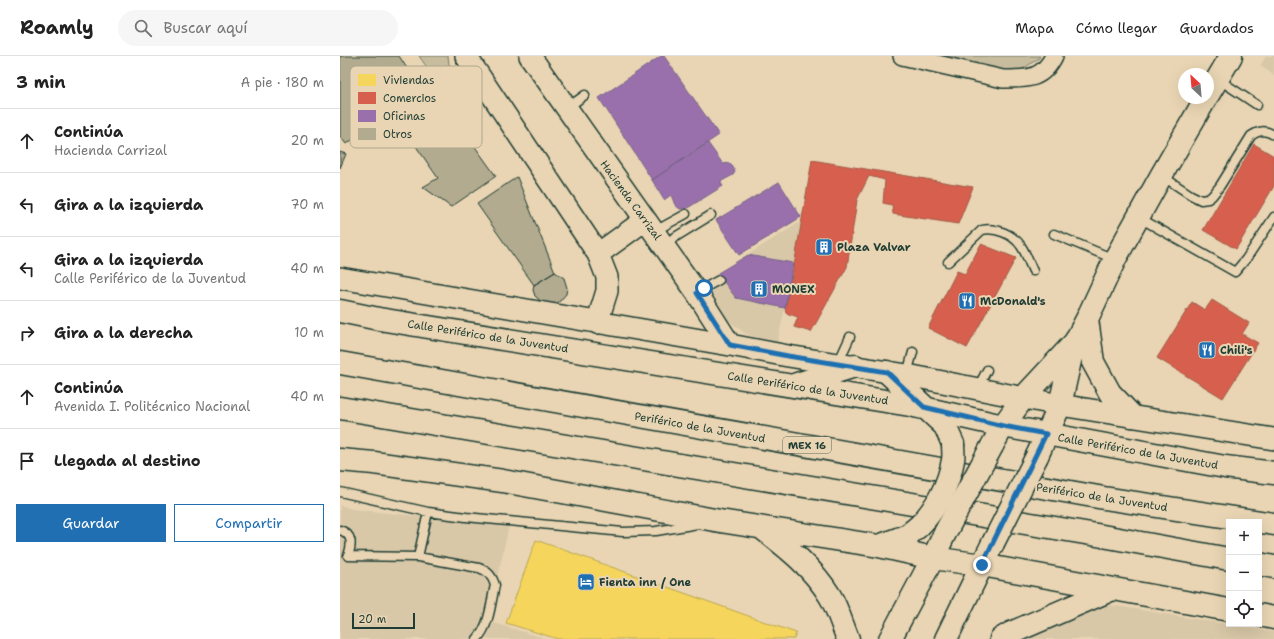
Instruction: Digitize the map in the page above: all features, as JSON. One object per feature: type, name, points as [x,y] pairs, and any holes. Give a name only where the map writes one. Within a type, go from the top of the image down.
[{"type":"main road","points":[[1214,85],[1231,56]]},
{"type":"main road","points":[[946,639],[1060,405],[1075,342],[1115,259],[1203,104]]},
{"type":"main road","name":"Calle Periférico de la Juventud","points":[[340,311],[924,407],[1003,426],[1225,466],[1274,473]]},
{"type":"main road","points":[[1087,319],[1093,362],[1110,392],[1132,416]]},
{"type":"main road","points":[[890,639],[1003,426],[1024,398],[1075,342]]},
{"type":"main road","name":"Periférico de la Juventud","points":[[340,363],[1104,498],[1274,524]]},
{"type":"main road","points":[[792,386],[846,365]]},
{"type":"main road","points":[[879,546],[908,535],[928,517],[948,479],[953,459],[953,444],[945,426],[924,407],[897,373]]},
{"type":"main road","points":[[340,408],[1226,558]]},
{"type":"main road","points":[[340,460],[374,463],[503,482],[720,521],[879,546],[933,558],[982,565],[1226,609]]},
{"type":"main road","points":[[760,527],[792,551],[817,577],[831,597],[848,639]]},
{"type":"main road","points":[[1262,565],[1274,567]]},
{"type":"main road","points":[[1000,639],[1113,589]]},
{"type":"main road","points":[[1262,616],[1274,618]]},
{"type":"street","points":[[466,56],[473,66]]},
{"type":"street","name":"Hacienda Carrizal","points":[[530,56],[697,293],[730,345]]},
{"type":"street","points":[[902,56],[1003,79],[1032,78],[1051,63],[1054,56]]},
{"type":"street","points":[[482,80],[598,254],[607,277],[607,291],[597,323]]},
{"type":"street","points":[[598,254],[654,232]]},
{"type":"street","points":[[340,278],[788,356],[897,373],[982,379],[1024,398],[1186,426],[1274,439]]},
{"type":"lane","points":[[1214,87],[1257,105]]},
{"type":"lane","points":[[567,108],[585,95]]},
{"type":"lane","points":[[1161,176],[1201,200],[1208,199],[1220,186],[1251,136],[1262,130],[1268,131],[1274,135]]},
{"type":"lane","points":[[654,232],[686,214]]},
{"type":"lane","points":[[654,232],[711,216]]},
{"type":"lane","points":[[1138,217],[1235,272],[1246,259],[1274,217]]},
{"type":"lane","points":[[948,262],[982,230],[988,228],[1002,232],[1016,240],[1024,251],[1033,271]]},
{"type":"lane","points":[[1054,234],[1115,259]]},
{"type":"lane","points":[[697,293],[719,280]]},
{"type":"lane","points":[[846,365],[850,336]]},
{"type":"lane","points":[[897,373],[913,352]]},
{"type":"lane","points":[[340,492],[428,512],[623,532],[656,531],[720,521]]},
{"type":"lane","points":[[418,556],[428,512]]},
{"type":"lane","points":[[340,530],[345,531],[350,538],[352,547],[348,556],[418,556],[485,570],[493,579],[495,585],[487,621],[483,633],[477,639]]},
{"type":"shaded area","points":[[419,56],[448,56],[449,66],[426,66]]},
{"type":"shaded area","points":[[936,56],[1040,56],[1014,75]]},
{"type":"shaded area","points":[[1266,56],[1274,56],[1274,75],[1260,66]]},
{"type":"shaded area","points":[[802,221],[777,344],[746,334],[728,320],[705,281]]},
{"type":"shaded area","points":[[340,505],[352,509],[509,526],[498,574],[491,622],[547,639],[340,639]]},
{"type":"shaded area","points":[[1104,604],[1226,624],[1226,627],[1244,627],[1274,632],[1274,639],[1016,639]]},
{"type":"building: Viviendas","name":"Fienta inn / One","points":[[536,540],[796,633],[794,639],[558,639],[506,623]]},
{"type":"building: Comercios","points":[[1254,144],[1274,156],[1274,186],[1236,249],[1203,230]]},
{"type":"building: Comercios","name":"Plaza Valvar","points":[[812,160],[973,187],[958,224],[893,214],[892,205],[883,203],[885,180],[869,176],[857,200],[847,267],[811,332],[794,327],[798,317],[786,313],[785,308],[795,260]]},
{"type":"building: Comercios","name":"McDonald's","points":[[981,244],[1016,258],[967,348],[928,328],[957,271],[965,274]]},
{"type":"building: Comercios","name":"Chili's","points":[[1212,300],[1249,323],[1242,334],[1258,343],[1223,398],[1157,358],[1192,302],[1205,310]]},
{"type":"building: Oficinas","points":[[661,56],[664,56],[719,135],[652,180],[599,98]]},
{"type":"building: Oficinas","points":[[708,143],[723,164],[729,163],[733,167],[735,172],[733,175],[720,182],[723,186],[686,209],[680,209],[675,205],[671,195],[664,200],[652,180]]},
{"type":"building: Oficinas","points":[[779,182],[801,217],[739,255],[716,220]]},
{"type":"building: Oficinas","name":"MONEX","points":[[748,255],[793,263],[785,308],[736,298],[721,278],[718,273]]},
{"type":"building: Otros","points":[[340,56],[399,56],[405,66],[350,66],[350,141],[346,144],[340,136]]},
{"type":"building: Otros","points":[[417,148],[476,148],[496,176],[451,207],[423,187],[438,178]]},
{"type":"building: Otros","points":[[340,152],[346,154],[340,168]]},
{"type":"building: Otros","points":[[517,177],[555,272],[534,285],[477,204]]},
{"type":"building: Otros","points":[[555,272],[564,278],[567,288],[566,294],[559,302],[554,304],[543,303],[535,296],[533,290],[534,285]]},
{"type":"place","name":"Plaza Valvar","points":[[824,247]]},
{"type":"place","name":"MONEX","points":[[759,289]]},
{"type":"place","name":"McDonald's","points":[[967,301]]},
{"type":"place","name":"Chili's","points":[[1207,350]]},
{"type":"place","name":"Fienta inn / One","points":[[586,582]]},
{"type":"route","points":[[704,288],[697,293],[730,345],[887,372],[924,407],[1003,426],[1026,429],[1046,434],[982,565]]}]
